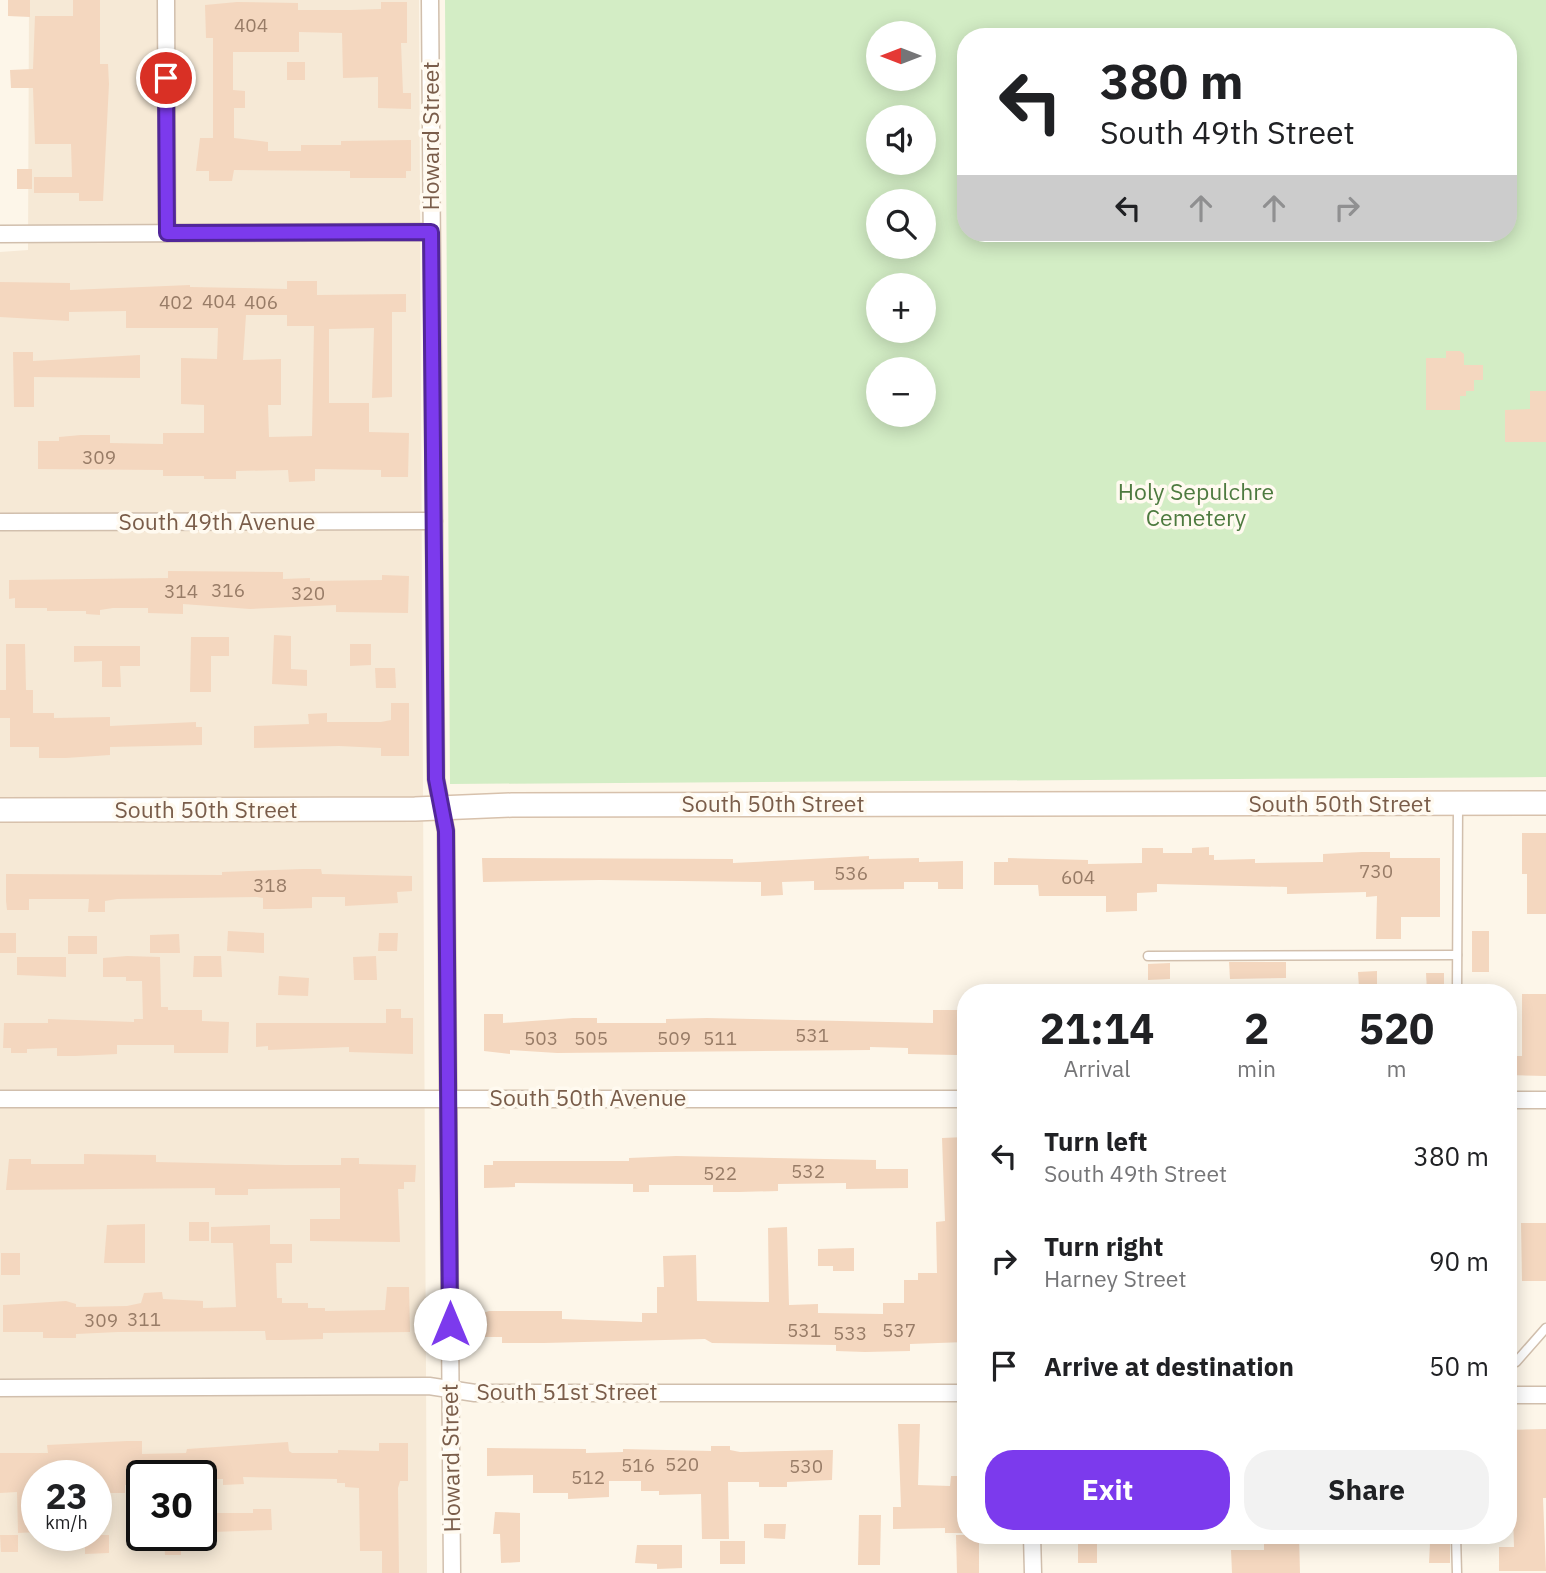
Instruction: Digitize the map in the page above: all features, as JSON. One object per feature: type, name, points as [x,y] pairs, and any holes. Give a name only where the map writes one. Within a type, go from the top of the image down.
[{"type":"main road","name":"South 50th Street","points":[[0,810],[442,808],[512,805],[1546,803]]},
{"type":"street","points":[[166,0],[167,233]]},
{"type":"street","name":"Howard Street","points":[[430,0],[436,779],[446,831],[452,1573]]},
{"type":"street","points":[[0,234],[431,232]]},
{"type":"street","name":"South 49th Avenue","points":[[0,522],[434,521]]},
{"type":"street","name":"South 50th Avenue","points":[[0,1099],[957,1099]]},
{"type":"street","points":[[1517,1100],[1546,1100]]},
{"type":"street","name":"South 51st Street","points":[[0,1388],[429,1386],[475,1393],[957,1393]]},
{"type":"street","points":[[1517,1395],[1546,1395]]},
{"type":"street","points":[[1032,1544],[1032,1573]]},
{"type":"lane","points":[[1457,984],[1458,804]]},
{"type":"lane","points":[[1147,957],[1457,955]]},
{"type":"lane","points":[[1517,1361],[1546,1328]]},
{"type":"lane","points":[[1457,1544],[1457,1573]]},
{"type":"shaded area","points":[[29,0],[419,0],[427,1573],[0,1573],[0,252],[28,250]]},
{"type":"green space","name":"Holy Sepulchre Cemetery","points":[[445,0],[1546,0],[1546,777],[450,784]]},
{"type":"building","points":[[8,0],[30,0],[30,17],[8,16]]},
{"type":"building","points":[[73,0],[100,0],[100,64],[108,64],[109,84],[103,201],[79,201],[79,193],[34,193],[34,177],[72,177],[71,144],[35,144],[33,88],[11,88],[10,70],[33,69],[35,16],[73,16]]},
{"type":"building","points":[[237,2],[298,3],[298,10],[351,10],[381,9],[381,2],[407,2],[407,43],[401,43],[403,93],[411,93],[411,109],[378,108],[378,77],[343,78],[342,33],[299,32],[299,52],[233,52],[233,90],[245,91],[245,108],[234,108],[234,138],[268,142],[268,151],[301,151],[301,145],[341,145],[341,141],[411,140],[411,171],[406,171],[406,178],[350,178],[350,171],[234,170],[232,181],[209,181],[209,171],[196,171],[200,138],[213,138],[213,38],[206,38],[205,5]]},
{"type":"building","points":[[287,62],[305,62],[305,80],[287,80]]},
{"type":"building","points":[[17,169],[32,169],[32,189],[17,189]]},
{"type":"building","points":[[287,281],[317,281],[317,295],[406,294],[406,312],[392,312],[392,397],[372,398],[374,328],[329,329],[329,403],[369,403],[369,432],[409,433],[408,477],[381,477],[381,470],[315,469],[315,481],[289,482],[288,470],[236,471],[236,479],[204,479],[204,476],[163,476],[163,470],[38,469],[38,441],[59,441],[59,437],[81,435],[110,435],[110,443],[163,444],[163,433],[204,433],[204,405],[181,404],[181,358],[217,359],[218,328],[126,328],[126,311],[69,312],[69,321],[0,317],[0,282],[70,283],[70,290],[190,285],[287,289]],"holes":[[[246,315],[287,315],[287,326],[314,326],[312,436],[269,437],[268,405],[281,405],[281,359],[243,360]]]},
{"type":"building","points":[[1446,351],[1460,351],[1464,354],[1464,365],[1483,365],[1483,380],[1474,380],[1474,391],[1466,391],[1466,396],[1460,396],[1460,410],[1426,410],[1426,358],[1446,358]]},
{"type":"building","points":[[13,352],[33,352],[33,361],[140,355],[140,378],[34,377],[34,407],[14,407]]},
{"type":"building","points":[[1530,391],[1546,391],[1546,442],[1505,442],[1505,410],[1530,409]]},
{"type":"building","points":[[168,571],[283,572],[283,579],[310,578],[310,581],[382,580],[382,575],[409,576],[408,613],[336,612],[336,605],[250,609],[183,604],[183,614],[148,613],[148,608],[113,608],[100,610],[100,615],[86,614],[86,611],[15,608],[15,598],[9,599],[9,580],[168,578]]},
{"type":"building","points":[[274,635],[291,636],[291,669],[307,670],[307,686],[272,684]]},
{"type":"building","points":[[191,637],[229,637],[229,656],[211,656],[211,692],[190,692]]},
{"type":"building","points":[[6,644],[25,644],[26,690],[33,690],[33,713],[54,713],[54,718],[110,717],[110,726],[196,722],[196,727],[202,727],[202,745],[110,747],[110,755],[66,758],[39,758],[39,747],[10,747],[10,718],[0,718],[0,690],[6,690]]},
{"type":"building","points":[[350,644],[371,644],[371,665],[350,666]]},
{"type":"building","points":[[74,646],[140,646],[140,666],[120,666],[121,687],[102,687],[102,661],[74,662]]},
{"type":"building","points":[[375,668],[395,668],[396,688],[376,688]]},
{"type":"building","points":[[391,703],[409,703],[409,756],[381,756],[381,748],[254,748],[254,726],[309,724],[308,714],[327,713],[327,722],[381,722],[391,720]]},
{"type":"building","points":[[1522,833],[1546,833],[1546,914],[1527,914],[1527,874],[1522,874]]},
{"type":"building","points":[[1209,847],[1209,855],[1214,855],[1214,860],[1255,859],[1255,863],[1323,862],[1323,854],[1362,852],[1390,852],[1390,858],[1440,858],[1440,917],[1401,917],[1401,939],[1376,939],[1377,896],[1366,897],[1366,892],[1287,894],[1287,887],[1157,884],[1157,892],[1137,893],[1137,911],[1106,912],[1106,896],[1039,896],[1038,885],[994,885],[994,862],[1008,862],[1008,858],[1088,860],[1088,864],[1142,863],[1142,848],[1163,848],[1163,853],[1192,853],[1192,848]]},
{"type":"building","points":[[869,856],[869,859],[919,858],[919,862],[963,861],[963,889],[938,889],[938,882],[904,882],[904,889],[814,890],[814,881],[782,882],[783,895],[761,896],[761,882],[483,882],[482,858],[733,859],[733,863]]},
{"type":"building","points":[[321,869],[322,874],[412,876],[412,891],[397,892],[398,903],[345,906],[345,897],[312,897],[312,908],[263,909],[263,898],[257,897],[117,899],[105,901],[105,912],[88,912],[89,899],[29,899],[29,910],[7,910],[6,874],[222,875],[222,872]]},
{"type":"building","points":[[228,931],[264,933],[264,953],[227,951]]},
{"type":"building","points":[[1472,931],[1489,931],[1489,972],[1472,972]]},
{"type":"building","points":[[0,933],[16,933],[16,953],[0,953]]},
{"type":"building","points":[[379,933],[398,933],[397,951],[378,951]]},
{"type":"building","points":[[179,934],[180,953],[150,953],[150,935]]},
{"type":"building","points":[[68,936],[97,936],[97,954],[68,954]]},
{"type":"building","points":[[194,956],[221,956],[222,977],[193,977]]},
{"type":"building","points":[[376,956],[377,980],[354,980],[353,957]]},
{"type":"building","points":[[17,957],[66,957],[66,977],[17,975]]},
{"type":"building","points":[[160,957],[161,1007],[168,1007],[168,1010],[202,1010],[202,1021],[229,1022],[228,1053],[174,1053],[174,1045],[117,1045],[117,1054],[57,1056],[57,1048],[27,1049],[27,1053],[11,1053],[11,1048],[3,1048],[4,1023],[48,1023],[48,1019],[134,1022],[134,1019],[143,1019],[142,981],[126,981],[126,977],[103,977],[103,958]]},
{"type":"building","points":[[1229,962],[1286,962],[1286,978],[1230,979]]},
{"type":"building","points":[[1170,963],[1170,979],[1148,980],[1148,964]]},
{"type":"building","points":[[1377,971],[1377,984],[1359,984],[1358,972]]},
{"type":"building","points":[[1426,973],[1444,973],[1444,984],[1427,984]]},
{"type":"building","points":[[279,976],[309,978],[308,996],[278,995]]},
{"type":"building","points":[[1522,994],[1546,994],[1546,1076],[1517,1075],[1517,1056],[1522,1056]]},
{"type":"building","points":[[386,1009],[401,1009],[401,1018],[413,1018],[413,1054],[349,1052],[349,1047],[268,1050],[268,1046],[256,1047],[256,1023],[386,1023]]},
{"type":"building","points":[[933,1010],[957,1010],[957,1055],[908,1054],[908,1048],[870,1047],[870,1050],[557,1053],[510,1050],[510,1054],[484,1051],[484,1014],[503,1014],[503,1023],[597,1018],[597,1023],[666,1023],[666,1019],[707,1018],[933,1023]]},
{"type":"building","points":[[957,1137],[957,1342],[910,1344],[910,1351],[865,1352],[836,1351],[836,1345],[712,1343],[705,1339],[502,1343],[502,1337],[481,1337],[480,1314],[489,1311],[562,1311],[562,1319],[642,1322],[642,1313],[657,1313],[657,1287],[664,1287],[663,1256],[696,1255],[697,1301],[769,1302],[768,1228],[787,1227],[789,1305],[818,1304],[818,1313],[883,1314],[883,1303],[904,1303],[904,1280],[918,1280],[918,1273],[937,1273],[936,1222],[945,1221],[942,1138]]},
{"type":"building","points":[[84,1154],[156,1155],[156,1162],[285,1165],[341,1165],[341,1158],[359,1158],[359,1164],[416,1165],[415,1182],[404,1182],[404,1189],[398,1189],[400,1242],[310,1241],[310,1219],[340,1219],[340,1188],[248,1189],[248,1195],[215,1195],[215,1188],[6,1190],[9,1159],[31,1159],[31,1164],[84,1164]]},
{"type":"building","points":[[676,1156],[876,1160],[876,1169],[908,1169],[908,1188],[846,1189],[846,1183],[778,1184],[778,1191],[713,1192],[713,1185],[649,1185],[649,1192],[633,1192],[633,1184],[515,1183],[515,1187],[484,1188],[484,1165],[493,1165],[493,1161],[629,1161],[629,1158]]},
{"type":"building","points":[[189,1222],[209,1222],[209,1241],[189,1241]]},
{"type":"building","points":[[1521,1223],[1546,1223],[1546,1281],[1522,1281]]},
{"type":"building","points":[[145,1224],[145,1263],[104,1263],[107,1225]]},
{"type":"building","points":[[270,1225],[270,1244],[292,1244],[292,1263],[276,1263],[277,1298],[282,1298],[282,1303],[308,1303],[308,1308],[325,1308],[325,1311],[385,1310],[387,1287],[409,1287],[410,1332],[323,1333],[323,1339],[266,1340],[265,1331],[118,1332],[76,1334],[76,1338],[43,1338],[43,1332],[3,1332],[3,1305],[66,1301],[76,1304],[76,1307],[127,1306],[141,1303],[144,1293],[162,1292],[163,1299],[203,1301],[203,1308],[236,1307],[233,1243],[211,1243],[211,1227]]},
{"type":"building","points":[[854,1248],[854,1271],[833,1271],[833,1266],[818,1266],[818,1249]]},
{"type":"building","points":[[1,1253],[20,1253],[20,1275],[1,1275]]},
{"type":"building","points":[[898,1424],[920,1424],[918,1485],[950,1486],[951,1476],[957,1476],[957,1533],[945,1533],[945,1528],[893,1529],[893,1507],[901,1507]]},
{"type":"building","points":[[1546,1429],[1546,1498],[1543,1498],[1546,1571],[1499,1571],[1499,1547],[1514,1547],[1514,1544],[1517,1544],[1517,1430]]},
{"type":"building","points":[[142,1441],[142,1454],[186,1453],[187,1449],[288,1442],[289,1451],[292,1453],[338,1453],[338,1450],[379,1451],[379,1443],[408,1443],[408,1481],[400,1481],[398,1488],[399,1573],[382,1573],[382,1551],[360,1551],[359,1488],[345,1487],[345,1483],[337,1483],[337,1479],[243,1477],[244,1484],[223,1485],[223,1479],[217,1479],[217,1460],[126,1460],[125,1493],[112,1493],[112,1460],[21,1460],[21,1533],[18,1533],[17,1492],[0,1493],[0,1453],[48,1453],[47,1445]]},
{"type":"building","points":[[711,1446],[730,1446],[730,1450],[740,1452],[833,1450],[832,1480],[787,1482],[787,1487],[759,1487],[759,1482],[728,1482],[729,1539],[702,1539],[701,1494],[659,1495],[659,1491],[641,1491],[641,1481],[609,1481],[609,1497],[568,1499],[568,1493],[533,1493],[533,1475],[487,1476],[487,1448],[586,1449],[586,1453],[623,1452],[623,1449],[711,1451]]},
{"type":"building","points":[[253,1509],[271,1509],[272,1530],[217,1532],[217,1513],[253,1513]]},
{"type":"building","points":[[495,1512],[520,1513],[520,1562],[501,1563],[500,1534],[493,1534]]},
{"type":"building","points":[[859,1515],[881,1515],[880,1565],[858,1565]]},
{"type":"building","points":[[764,1524],[786,1524],[785,1539],[764,1538]]},
{"type":"building","points":[[0,1535],[18,1535],[18,1552],[1,1552]]},
{"type":"building","points":[[956,1535],[957,1544],[979,1544],[979,1573],[957,1573]]},
{"type":"building","points":[[720,1541],[745,1541],[745,1564],[720,1564]]},
{"type":"building","points":[[1078,1544],[1097,1544],[1097,1563],[1078,1563]]},
{"type":"building","points":[[1264,1544],[1299,1544],[1300,1573],[1232,1573],[1231,1550],[1264,1550]]},
{"type":"building","points":[[1430,1544],[1450,1544],[1450,1563],[1429,1563]]},
{"type":"building","points":[[637,1545],[682,1545],[682,1568],[657,1569],[657,1564],[635,1563]]},
{"type":"building","points":[[85,1551],[109,1551],[109,1553],[85,1554]]},
{"type":"building","points":[[165,1551],[181,1551],[181,1555],[165,1555]]},
{"type":"route","points":[[166,78],[167,233],[431,232],[436,779],[446,831],[450,1324]]}]
